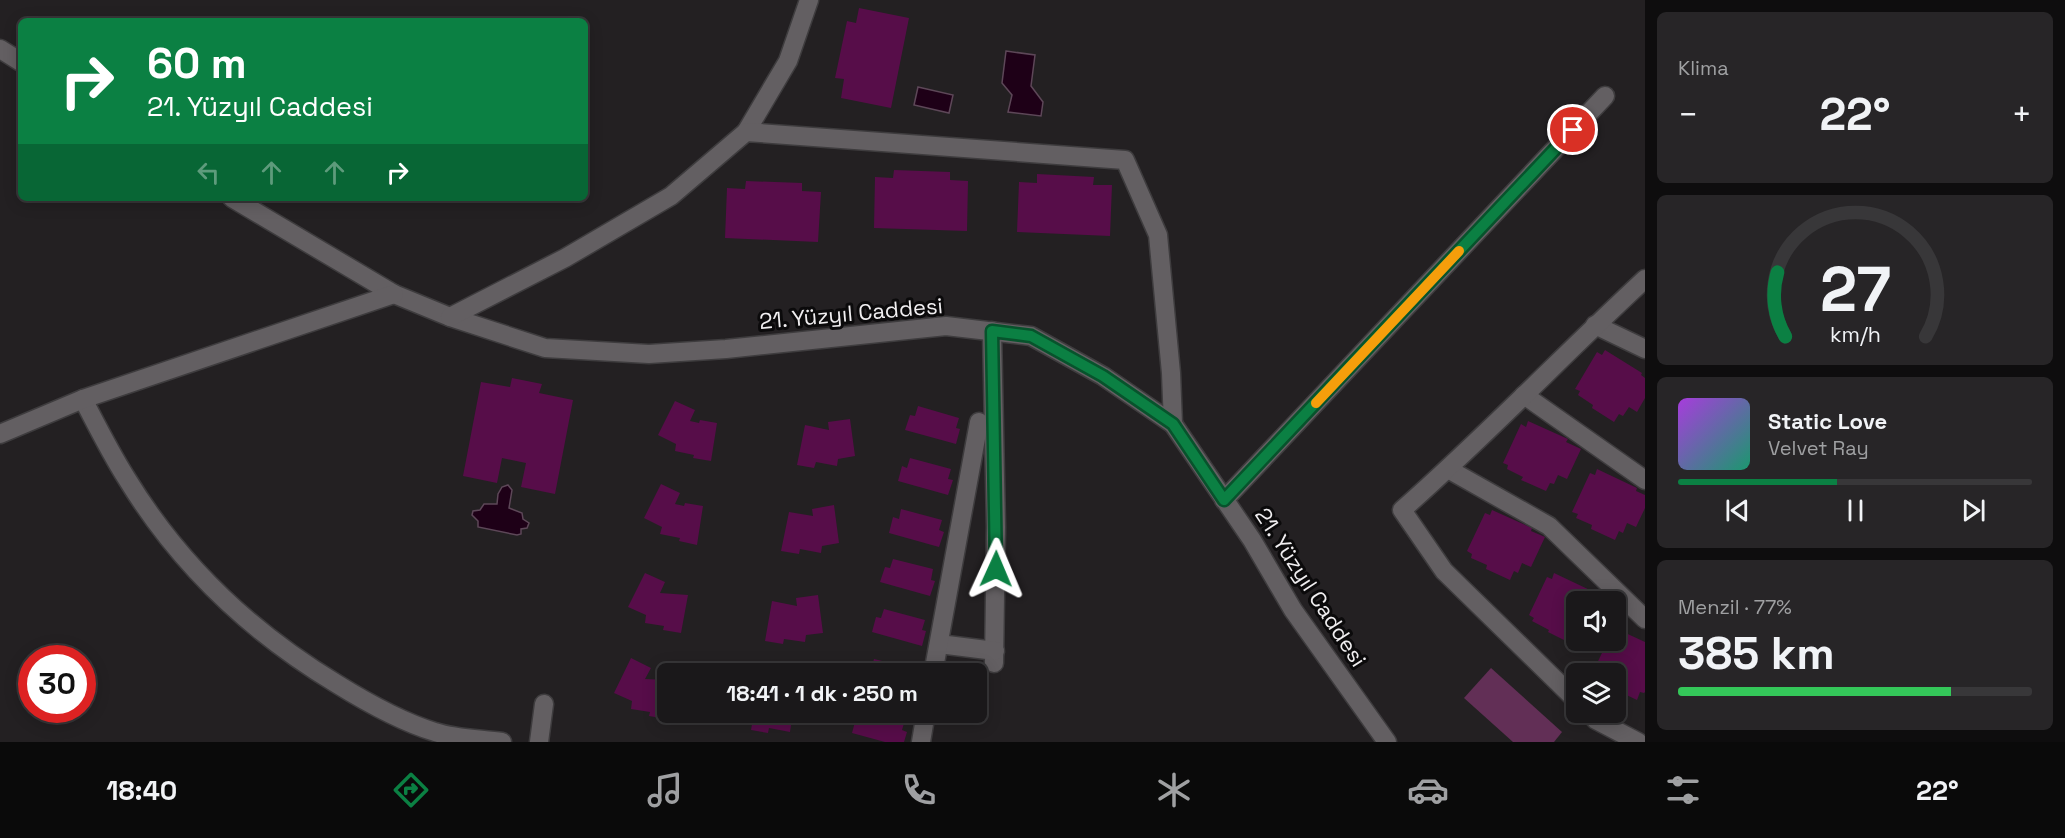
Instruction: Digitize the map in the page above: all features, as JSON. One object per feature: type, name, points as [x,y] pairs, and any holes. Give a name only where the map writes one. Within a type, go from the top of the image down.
[{"type":"street","points":[[450,316],[565,258],[671,196],[746,132],[788,61],[809,0]]},
{"type":"street","points":[[0,49],[18,60]]},
{"type":"street","points":[[1224,500],[1605,96]]},
{"type":"street","points":[[746,132],[1125,160],[1158,235],[1171,373],[1173,424]]},
{"type":"street","name":"21. Yüzyıl Caddesi","points":[[237,201],[394,294],[450,316],[545,348],[649,354],[726,349],[946,326],[1031,336],[1103,376],[1173,424],[1252,540],[1293,610],[1387,742]]},
{"type":"street","points":[[1566,690],[1444,571],[1402,510],[1448,469],[1645,279]]},
{"type":"street","points":[[0,434],[83,399],[394,294]]},
{"type":"street","points":[[1595,325],[1645,349]]},
{"type":"street","points":[[939,644],[994,657],[996,527],[992,331]]},
{"type":"street","points":[[1524,395],[1645,480]]},
{"type":"street","points":[[83,399],[126,478],[180,552],[211,586],[271,640],[304,664],[381,709],[435,733],[502,742]]},
{"type":"street","points":[[935,663],[979,422]]},
{"type":"street","points":[[1448,469],[1549,526],[1645,619]]},
{"type":"street","points":[[539,742],[544,704]]},
{"type":"street","points":[[921,742],[924,723]]},
{"type":"street","points":[[1602,723],[1638,742]]},
{"type":"shaded area","points":[[1006,51],[1035,55],[1031,86],[1043,102],[1041,116],[1008,112],[1012,95],[1002,83]]},
{"type":"shaded area","points":[[918,87],[953,95],[949,113],[914,105]]},
{"type":"shaded area","points":[[508,485],[512,490],[509,508],[522,513],[523,519],[529,523],[527,528],[521,529],[521,534],[517,535],[478,527],[478,521],[472,515],[473,511],[480,510],[484,504],[497,504],[498,494],[502,487]]},
{"type":"shaded area","points":[[1491,668],[1562,732],[1554,742],[1513,742],[1464,698]]},
{"type":"building","points":[[859,8],[909,18],[891,108],[841,98],[844,79],[835,78],[847,21],[856,23]]},
{"type":"building","points":[[894,170],[950,172],[950,180],[968,181],[967,231],[874,228],[875,177],[893,178]]},
{"type":"building","points":[[1037,174],[1094,177],[1093,185],[1112,185],[1110,236],[1017,232],[1019,182],[1037,183]]},
{"type":"building","points":[[746,181],[802,183],[802,191],[821,192],[818,242],[725,238],[727,188],[745,189]]},
{"type":"building","points":[[1605,350],[1642,373],[1641,375],[1645,378],[1645,398],[1637,412],[1629,407],[1623,416],[1619,414],[1614,422],[1592,408],[1593,405],[1578,395],[1580,391],[1575,389],[1597,352],[1602,355]]},
{"type":"building","points":[[512,378],[542,384],[539,393],[573,400],[555,494],[521,487],[526,463],[502,458],[497,483],[463,476],[481,382],[510,387]]},
{"type":"building","points":[[675,401],[695,410],[690,421],[717,423],[711,461],[693,458],[694,455],[675,451],[676,444],[658,435]]},
{"type":"building","points":[[918,406],[959,418],[956,428],[960,429],[956,444],[905,430],[910,415],[915,416]]},
{"type":"building","points":[[850,419],[855,456],[838,459],[837,466],[816,462],[814,468],[797,465],[805,425],[829,430],[828,422]]},
{"type":"building","points":[[1528,421],[1568,439],[1566,442],[1581,449],[1567,479],[1558,475],[1554,484],[1550,483],[1546,491],[1521,480],[1523,477],[1507,469],[1508,465],[1503,463],[1521,424],[1526,427]]},
{"type":"building","points":[[910,458],[951,469],[948,479],[953,480],[948,495],[898,481],[902,466],[907,468]]},
{"type":"building","points":[[1597,469],[1637,488],[1636,491],[1645,495],[1645,508],[1636,527],[1627,523],[1623,533],[1619,531],[1615,540],[1591,529],[1592,525],[1576,518],[1578,514],[1572,512],[1590,473],[1595,475]]},
{"type":"building","points":[[661,484],[680,493],[675,504],[703,506],[697,545],[679,541],[680,538],[660,534],[662,527],[644,518]]},
{"type":"building","points":[[834,505],[839,543],[822,546],[821,553],[800,549],[799,554],[781,551],[789,512],[813,516],[812,509]]},
{"type":"building","points":[[901,509],[942,520],[939,530],[944,532],[939,547],[889,533],[893,517],[899,519]]},
{"type":"building","points":[[1492,510],[1532,528],[1531,531],[1545,537],[1531,567],[1522,563],[1518,573],[1514,571],[1510,580],[1486,569],[1487,565],[1471,558],[1472,554],[1467,551],[1485,513],[1490,515]]},
{"type":"building","points":[[893,559],[933,569],[931,580],[935,581],[930,596],[880,582],[885,567],[890,568]]},
{"type":"building","points":[[645,573],[665,582],[660,593],[688,595],[681,633],[663,630],[664,626],[645,623],[646,615],[628,607]]},
{"type":"building","points":[[1554,573],[1592,591],[1566,591],[1566,641],[1532,621],[1534,618],[1529,615],[1547,577],[1552,579]]},
{"type":"building","points":[[818,595],[823,633],[806,635],[805,642],[784,639],[783,644],[765,641],[772,601],[797,606],[796,598]]},
{"type":"building","points":[[884,609],[925,620],[922,630],[926,631],[922,646],[872,632],[876,617],[881,618]]},
{"type":"building","points":[[1626,633],[1645,642],[1645,692],[1640,692],[1637,700],[1626,695],[1626,663],[1597,663],[1603,651],[1626,651]]},
{"type":"building","points":[[631,658],[651,668],[645,679],[657,680],[657,717],[649,716],[650,712],[631,709],[632,701],[614,693]]},
{"type":"building","points":[[874,659],[890,663],[873,663]]},
{"type":"building","points":[[752,723],[802,723],[791,725],[790,732],[769,728],[768,733],[751,730]]},
{"type":"building","points":[[855,723],[904,723],[902,730],[907,732],[904,742],[885,742],[852,733]]},
{"type":"slow traffic","points":[[1316,403],[1459,251]]},
{"type":"route","points":[[996,569],[992,331],[1031,336],[1103,376],[1173,424],[1224,500],[1573,130]]}]
